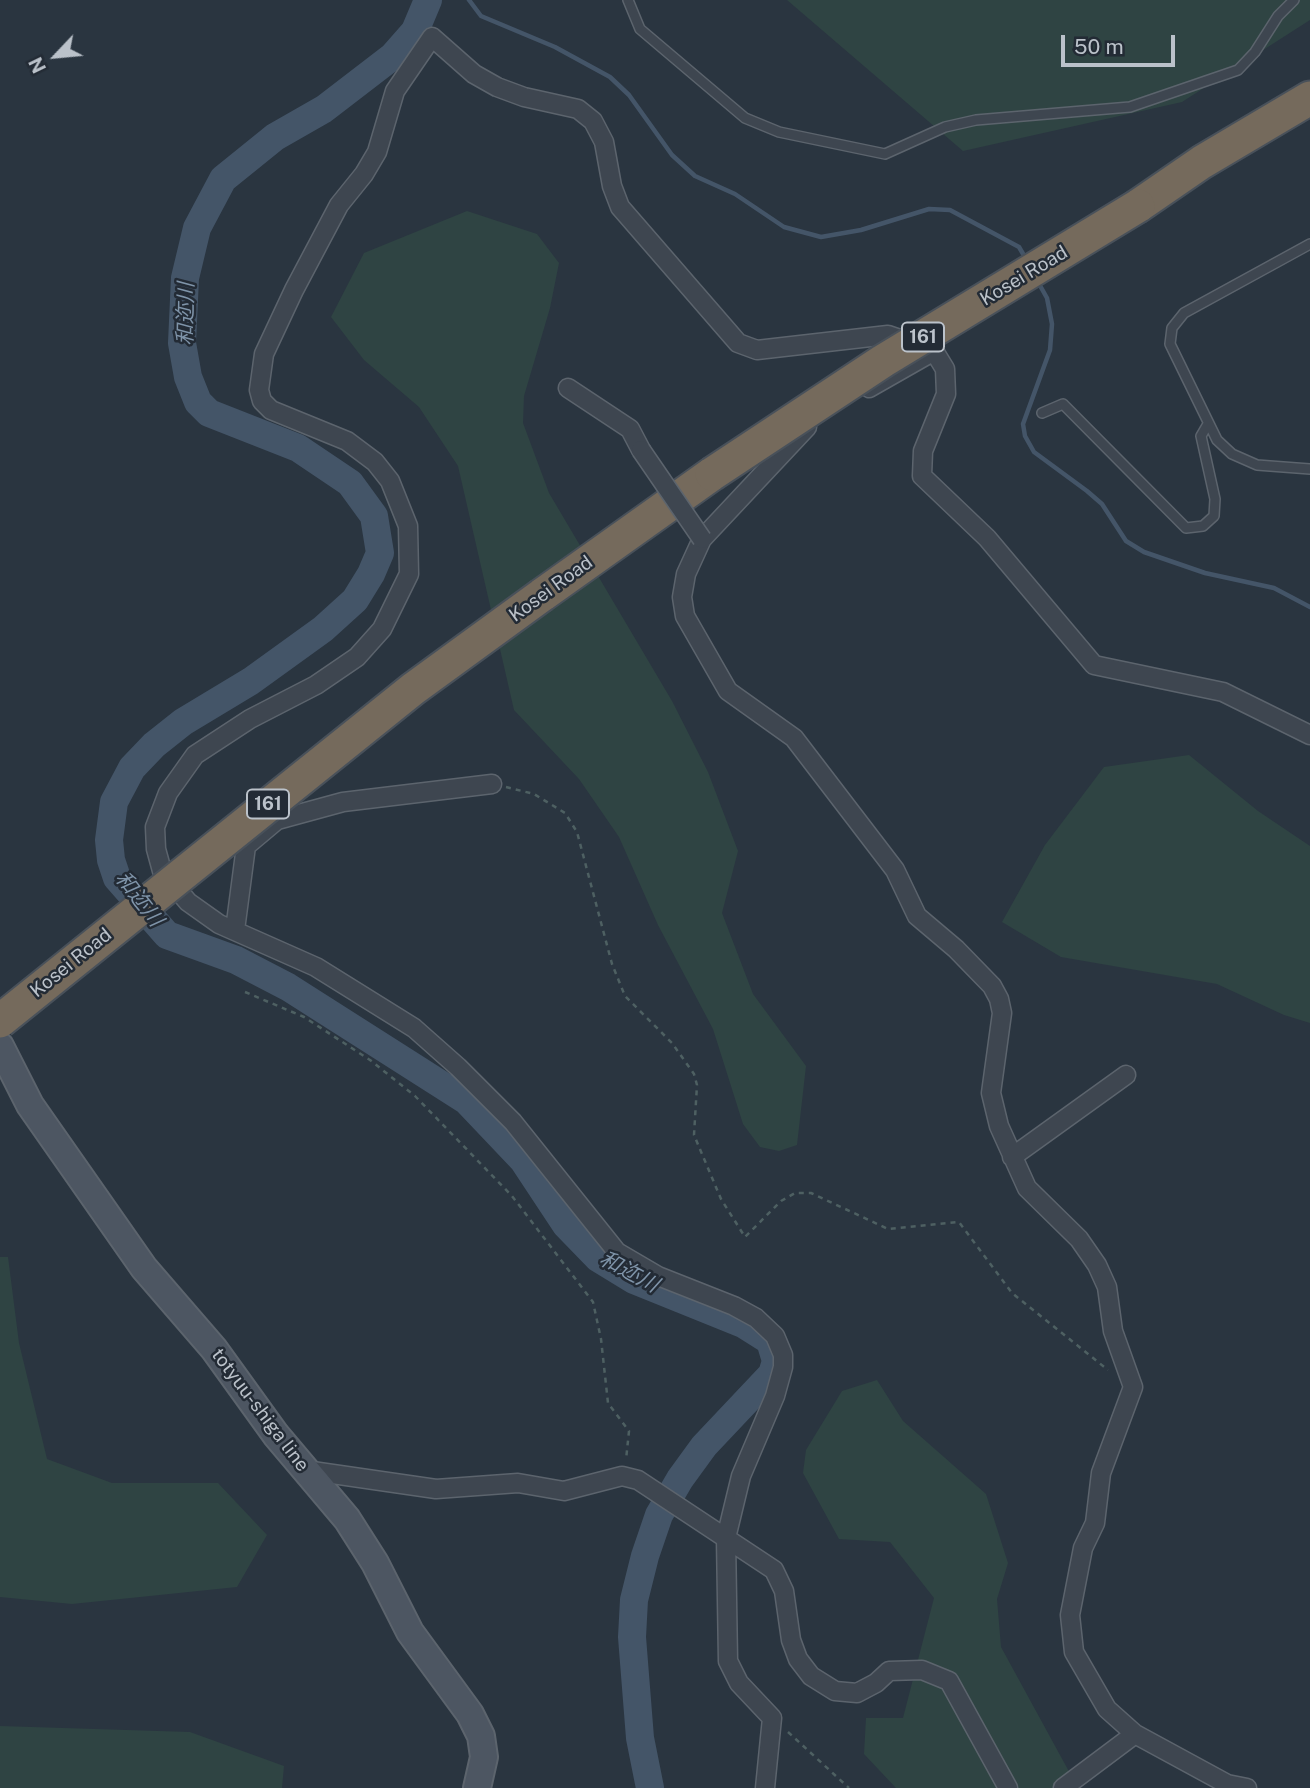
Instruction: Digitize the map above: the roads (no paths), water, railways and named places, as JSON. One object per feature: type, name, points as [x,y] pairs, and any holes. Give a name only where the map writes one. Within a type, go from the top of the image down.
[{"type":"highway","name":"Kosei Road","points":[[1138,206],[1202,162],[1310,97]]},
{"type":"highway","name":"Kosei Road","points":[[0,1021],[402,698],[712,474],[883,361],[1138,206],[1310,110]]},
{"type":"main road","name":"totyuu-shiga line","points":[[0,1046],[30,1105],[144,1269],[214,1349],[276,1435],[347,1519],[375,1563],[410,1632],[470,1714],[481,1736],[484,1757],[477,1788]]},
{"type":"street","points":[[765,1788],[772,1718],[739,1683],[728,1661],[726,1538],[741,1476],[775,1396],[783,1367],[783,1355],[775,1336],[756,1318],[658,1276],[617,1252],[513,1122],[414,1028],[317,967],[235,930],[188,902],[162,871],[156,849],[155,827],[168,793],[194,755],[250,719],[316,685],[357,657],[382,629],[409,574],[408,526],[390,481],[375,462],[347,441],[271,410],[262,401],[259,390],[264,354],[293,290],[339,205],[364,174],[377,152],[396,91],[432,37],[474,74],[497,87],[524,97],[578,109],[593,121],[604,142],[620,207],[738,343],[757,350],[888,335],[934,351],[946,369],[946,394],[923,451],[922,476],[987,538],[1080,652],[1094,665],[1223,692],[1310,735]]},
{"type":"street","points":[[934,351],[799,433],[702,539],[692,555],[682,597],[685,616],[715,673],[728,691],[794,738],[895,870],[917,916],[956,949],[992,986],[999,999],[1002,1013],[991,1093],[999,1126],[1027,1188],[1079,1239],[1097,1265],[1107,1287],[1113,1331],[1133,1387],[1101,1474],[1095,1523],[1083,1548],[1070,1615],[1073,1652],[1107,1709],[1135,1734],[1227,1784],[1247,1788]]},
{"type":"street","points":[[568,388],[631,429],[642,450],[702,539]]},
{"type":"street","points":[[235,930],[246,846],[277,820],[343,802],[492,784]]},
{"type":"street","points":[[1012,1157],[1126,1075]]},
{"type":"street","points":[[305,1470],[436,1489],[517,1483],[564,1491],[630,1478],[685,1509],[774,1570],[784,1591],[791,1640],[798,1659],[811,1676],[835,1691],[857,1693],[876,1684],[889,1671],[922,1670],[949,1681],[1008,1788]]},
{"type":"street","points":[[1063,1788],[1135,1734]]},
{"type":"lane","points":[[628,0],[640,29],[745,118],[779,132],[886,154],[945,127],[976,120],[1129,107],[1238,70],[1255,52],[1278,16],[1294,0]]},
{"type":"lane","points":[[1310,244],[1184,313],[1172,328],[1170,344],[1172,355],[1217,440],[1232,453],[1257,465],[1310,469]]},
{"type":"lane","points":[[1042,413],[1063,404],[1186,528],[1203,526],[1214,516],[1216,499],[1202,436],[1208,424]]},
{"type":"waterway","name":"和迩川","points":[[428,0],[415,31],[393,56],[324,109],[275,137],[223,179],[197,228],[185,278],[182,343],[188,377],[198,402],[209,413],[298,448],[350,483],[374,516],[380,553],[355,600],[323,629],[251,681],[183,722],[154,745],[132,768],[114,802],[109,840],[111,860],[117,878],[167,935],[236,960],[288,987],[467,1101],[523,1160],[566,1225],[598,1258],[634,1280],[743,1324],[770,1341],[776,1361],[772,1374],[704,1446],[680,1479],[659,1515],[645,1556],[634,1600],[632,1637],[640,1738],[650,1788]]},
{"type":"waterway","points":[[469,0],[481,16],[555,47],[610,77],[629,95],[672,155],[695,176],[735,194],[784,227],[821,237],[861,230],[929,209],[950,210],[1019,247],[1026,259]]},
{"type":"waterway","points":[[1038,282],[1047,298],[1052,324],[1050,350],[1023,424],[1025,436],[1034,452],[1102,504],[1126,541],[1144,552],[1205,573],[1274,588],[1310,607]]}]
